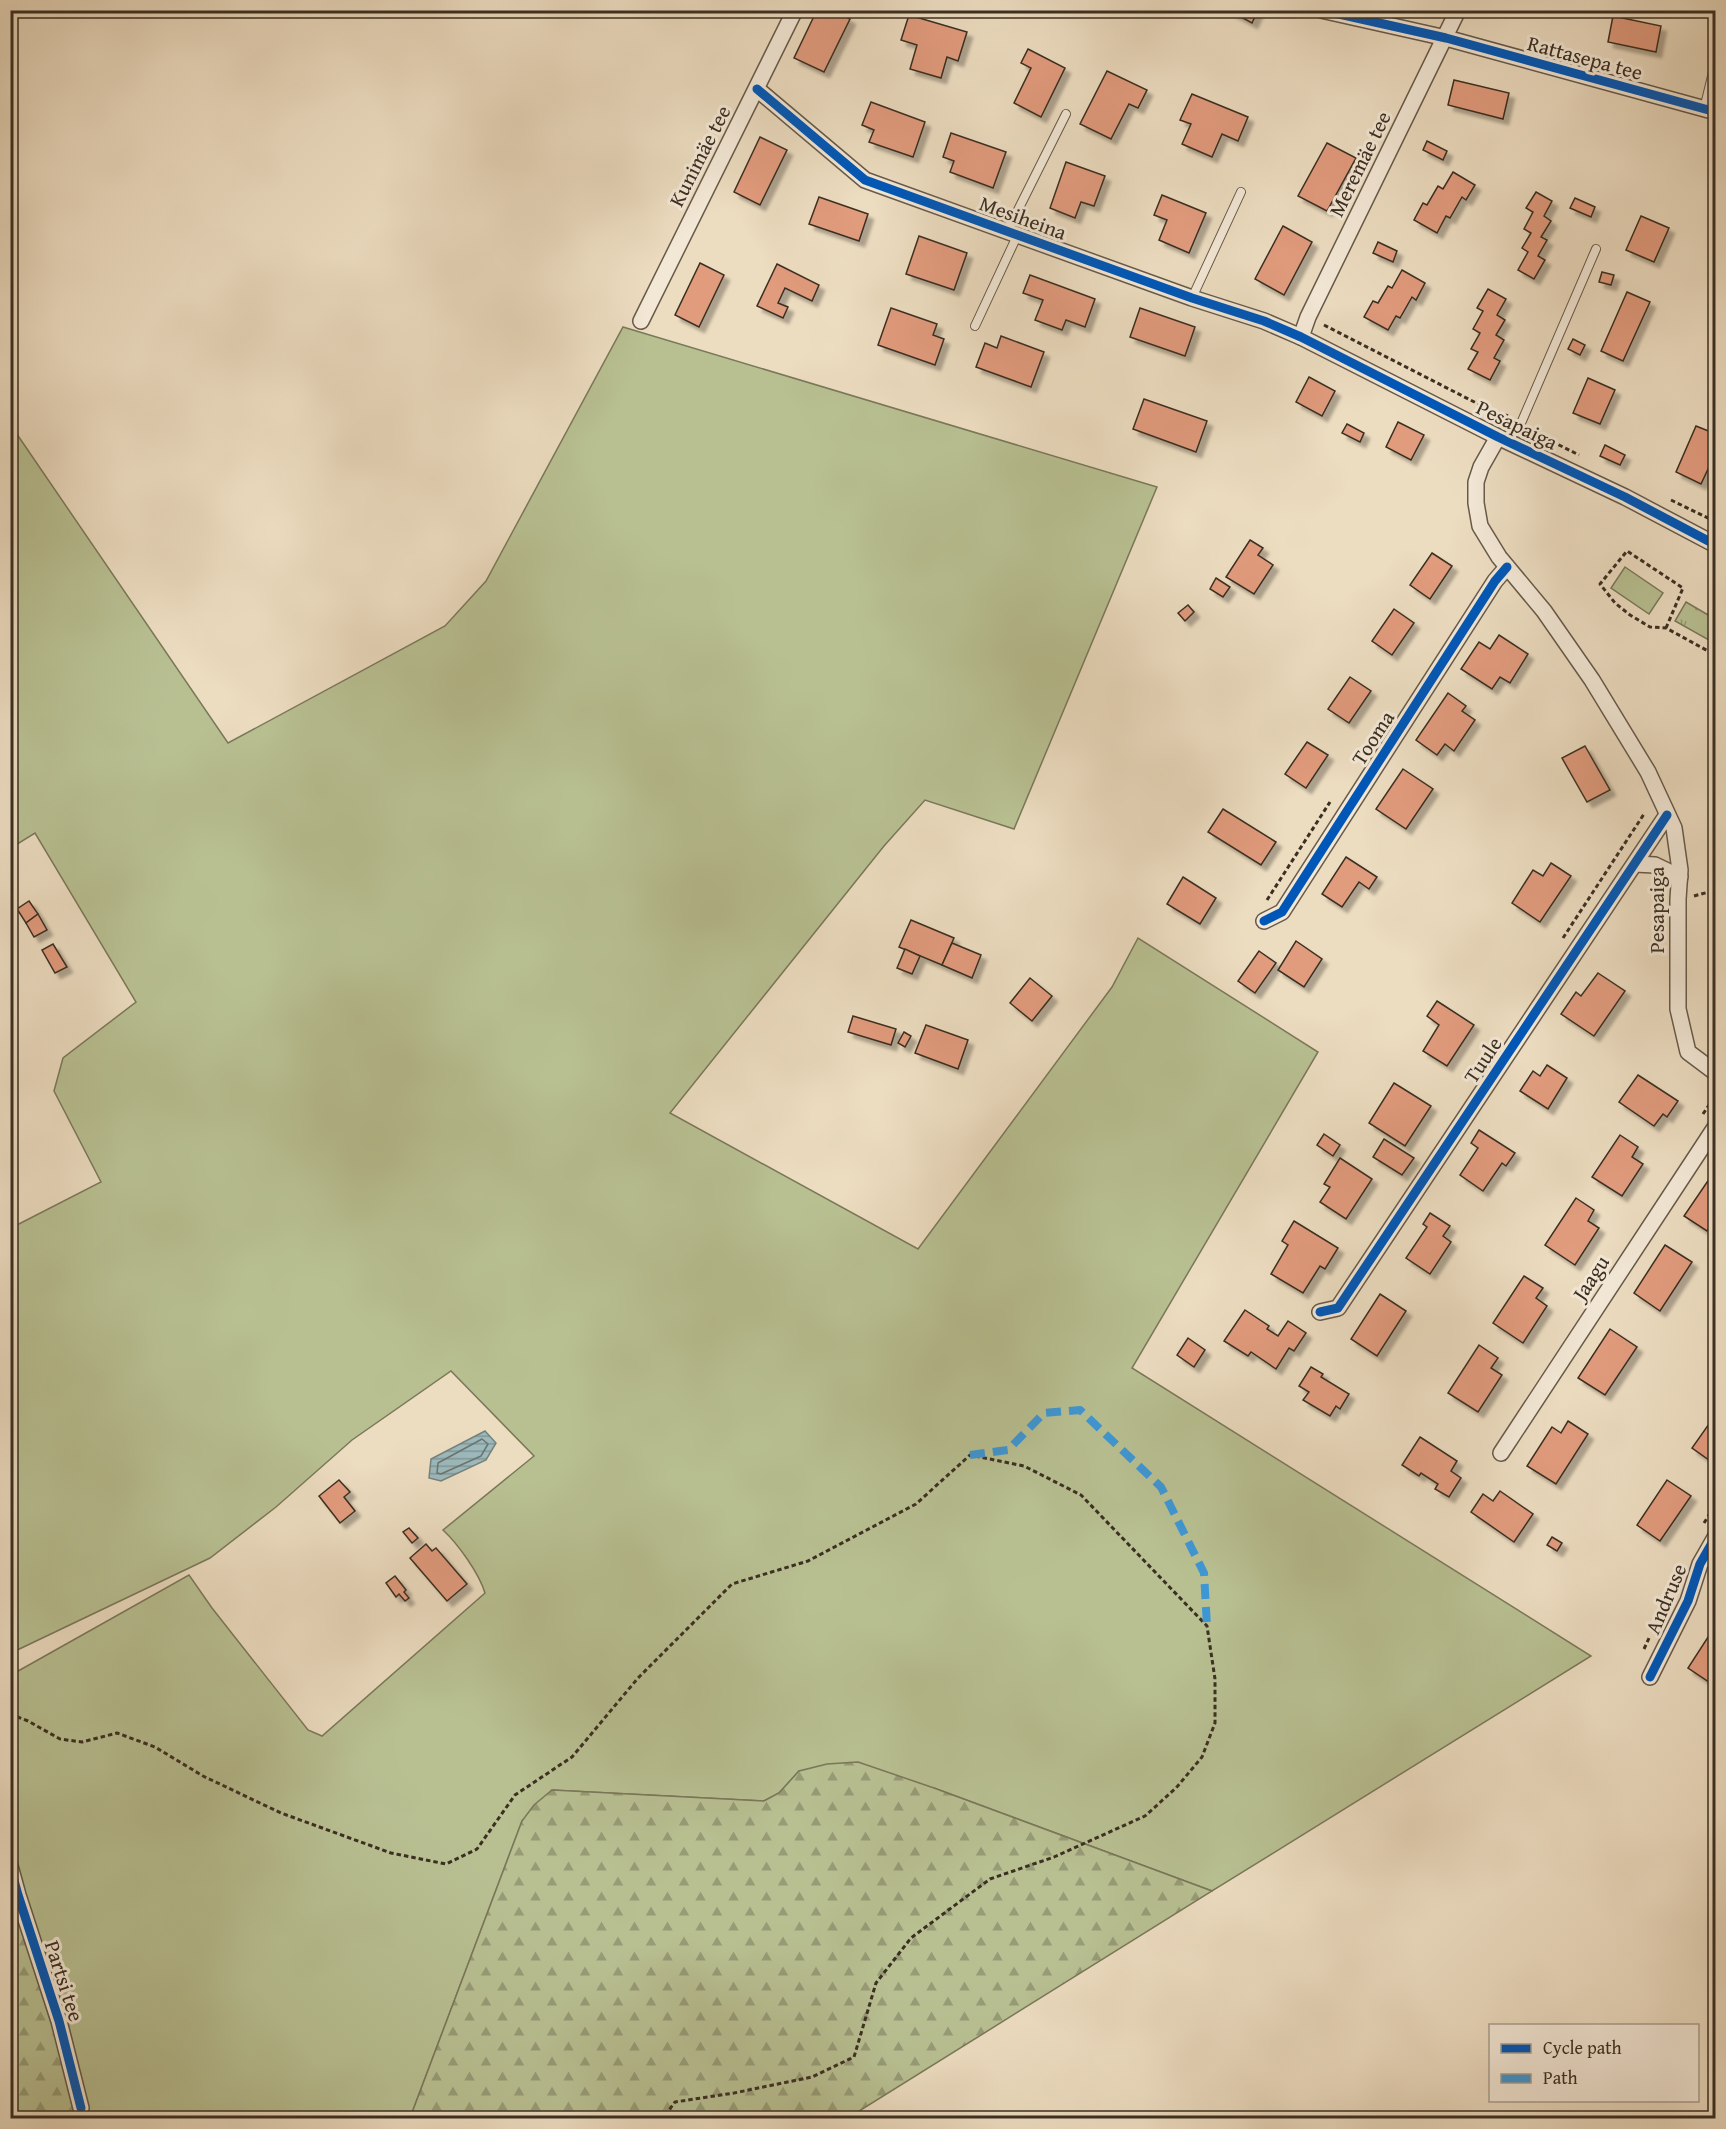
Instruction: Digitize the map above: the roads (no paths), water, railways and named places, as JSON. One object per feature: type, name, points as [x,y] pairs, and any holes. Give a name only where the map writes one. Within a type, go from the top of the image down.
[{"type":"street","name":"Kunimäe tee","points":[[641,321],[795,10]]},
{"type":"street","name":"Rattasepa tee","points":[[1321,10],[1446,38],[1710,111]]},
{"type":"street","name":"Meremäe tee","points":[[1301,338],[1308,317],[1458,10]]},
{"type":"street","name":"Mesiheina","points":[[757,89],[865,180],[1191,298],[1264,321],[1301,338]]},
{"type":"street","name":"Pesapaiga","points":[[1301,338],[1502,439],[1625,497],[1716,545]]},
{"type":"street","name":"Pesapaiga","points":[[1502,439],[1481,468],[1476,482],[1476,503],[1480,526],[1507,567],[1544,611],[1592,680],[1648,772],[1674,828],[1680,877],[1678,1009],[1688,1052],[1716,1073]]},
{"type":"street","name":"Tooma","points":[[1264,921],[1282,912],[1489,591],[1507,567]]},
{"type":"street","name":"Tuule","points":[[1320,1312],[1338,1308],[1667,815]]},
{"type":"street","points":[[1635,864],[1655,865],[1680,877]]},
{"type":"street","name":"Jaagu","points":[[1501,1453],[1716,1126]]},
{"type":"street","name":"Andruse","points":[[1650,1677],[1688,1601],[1700,1564],[1716,1536]]},
{"type":"street","name":"Partsi tee","points":[[10,1866],[59,2021],[82,2113]]},
{"type":"lane","points":[[1710,111],[1716,60]]},
{"type":"lane","points":[[975,326],[1012,234],[1066,114]]},
{"type":"lane","points":[[1191,298],[1241,192]]},
{"type":"lane","points":[[1502,439],[1521,421],[1596,249]]},
{"type":"water","points":[[485,1431],[496,1443],[486,1460],[441,1481],[429,1478],[431,1459]]}]
